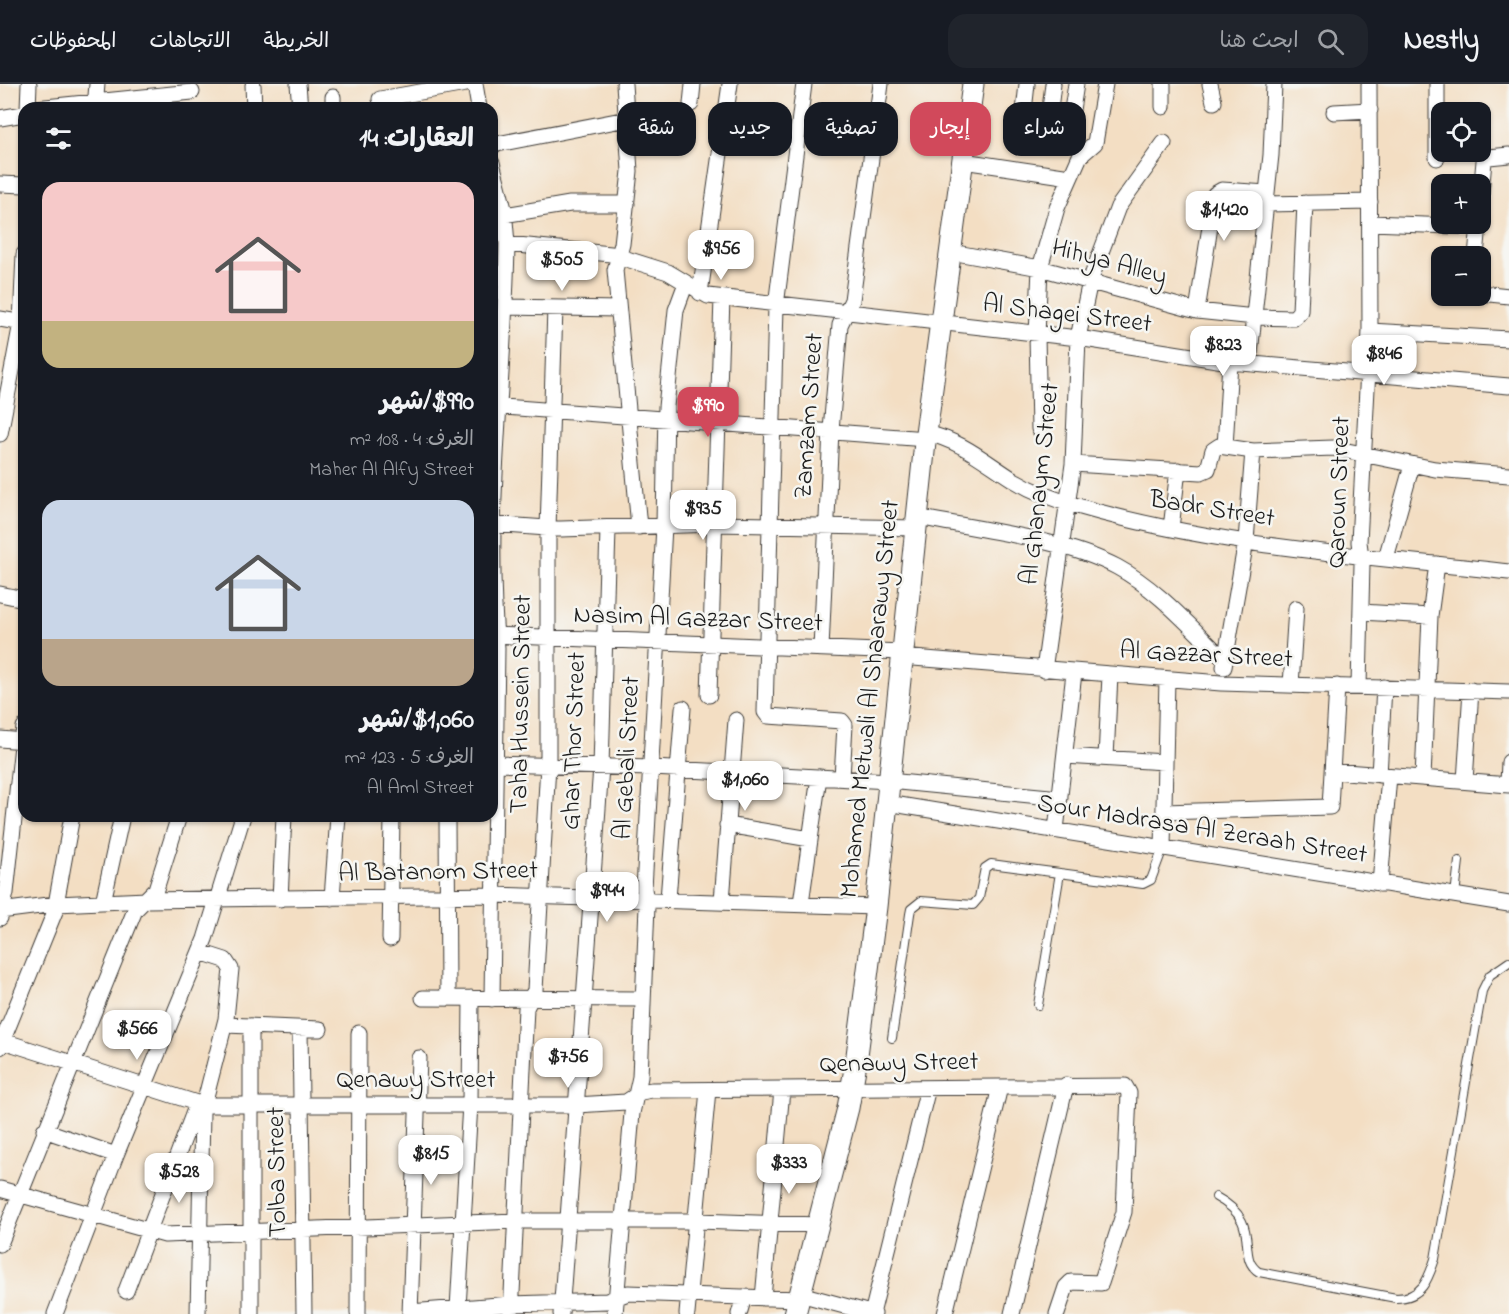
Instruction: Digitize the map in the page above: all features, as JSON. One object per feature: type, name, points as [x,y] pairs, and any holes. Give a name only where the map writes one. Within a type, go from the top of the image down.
[{"type":"street","points":[[28,102],[29,84]]},
{"type":"street","points":[[95,102],[97,84]]},
{"type":"street","points":[[298,84],[300,102]]},
{"type":"street","points":[[380,97],[466,84]]},
{"type":"street","points":[[475,84],[479,102]]},
{"type":"street","points":[[624,84],[626,102]]},
{"type":"street","points":[[691,102],[693,84]]},
{"type":"street","points":[[507,244],[603,252],[668,272],[700,293],[730,84]]},
{"type":"street","points":[[804,84],[776,306],[765,714],[842,721],[845,725],[842,778]]},
{"type":"street","name":"Zamzam Street","points":[[821,649],[831,430],[840,325],[852,300],[881,84]]},
{"type":"street","name":"Mohamed Metwali Al Shaarawy Street","points":[[798,1302],[852,1089],[876,906],[926,436],[973,84]]},
{"type":"street","points":[[1025,102],[1027,84]]},
{"type":"street","points":[[1051,102],[1053,84]]},
{"type":"street","points":[[1073,102],[1076,84]]},
{"type":"street","points":[[1039,429],[1036,335],[1040,268],[1057,208],[1070,177],[1082,153],[1091,150],[1095,144],[1105,84]]},
{"type":"street","points":[[1163,107],[1164,84]]},
{"type":"street","points":[[1210,84],[1214,102]]},
{"type":"street","points":[[1249,363],[1266,199],[1274,84]]},
{"type":"street","name":"Qaroun Street","points":[[1359,686],[1361,555],[1359,542],[1370,331],[1370,84]]},
{"type":"street","points":[[1437,84],[1437,102]]},
{"type":"street","points":[[253,85],[254,102]]},
{"type":"street","points":[[132,102],[191,88]]},
{"type":"street","points":[[1334,112],[1370,110]]},
{"type":"street","points":[[0,118],[18,115]]},
{"type":"street","points":[[498,144],[617,121]]},
{"type":"street","name":"Al Ghanaym Street","points":[[1044,670],[1073,464],[1078,338],[1090,281],[1118,207],[1164,143]]},
{"type":"street","points":[[1483,174],[1484,160],[1489,157],[1509,155]]},
{"type":"street","points":[[630,156],[627,204],[615,270],[639,527]]},
{"type":"street","points":[[963,161],[1070,177]]},
{"type":"street","points":[[0,184],[18,185]]},
{"type":"street","points":[[1197,310],[1215,194],[1222,190],[1266,199],[1305,203],[1370,202]]},
{"type":"street","name":"Hihya Alley","points":[[951,252],[1040,268],[1197,310],[1255,317],[1294,318],[1299,315],[1305,203]]},
{"type":"street","points":[[498,386],[506,307],[507,244],[499,217],[570,204],[627,204]]},
{"type":"street","points":[[1370,223],[1431,224]]},
{"type":"street","name":"Al Gebali Street","points":[[615,1314],[632,1113],[640,1077],[646,898],[644,889],[653,768],[664,526],[665,418],[676,310],[686,283]]},
{"type":"street","name":"Al Shagei Street","points":[[700,293],[776,306],[1078,338],[1230,362],[1368,372],[1509,386]]},
{"type":"street","points":[[1491,294],[1509,296]]},
{"type":"street","points":[[709,695],[722,298]]},
{"type":"street","points":[[506,307],[618,309]]},
{"type":"street","name":"Taha Hussein Street","points":[[511,1309],[526,1008],[535,990],[548,765],[548,529],[550,409],[555,308]]},
{"type":"street","points":[[0,319],[18,322]]},
{"type":"street","points":[[1370,331],[1509,339]]},
{"type":"street","points":[[0,434],[18,343]]},
{"type":"street","points":[[1225,447],[1230,362]]},
{"type":"street","name":"Badr Street","points":[[498,406],[926,436],[965,446],[1015,480],[1067,503],[1171,528],[1246,541],[1509,571]]},
{"type":"street","points":[[1073,464],[1205,471],[1216,447],[1253,451],[1333,448],[1412,465],[1509,475]]},
{"type":"street","points":[[1221,683],[1246,541],[1253,451]]},
{"type":"street","points":[[1386,558],[1412,465]]},
{"type":"street","points":[[1171,528],[1178,470]]},
{"type":"street","points":[[498,525],[548,529],[608,529],[715,524],[826,526],[917,522],[1060,547],[1100,559],[1136,579],[1225,660]]},
{"type":"street","name":"Ghar Thor Street","points":[[562,1308],[601,767],[608,529]]},
{"type":"street","points":[[1423,778],[1430,616],[1437,564]]},
{"type":"street","points":[[0,594],[18,598]]},
{"type":"street","points":[[1291,685],[1296,609]]},
{"type":"street","points":[[1361,612],[1430,616]]},
{"type":"street","name":"Nasim Al Gazzar Street","points":[[498,635],[902,654]]},
{"type":"street","name":"Al Gazzar Street","points":[[902,654],[1074,673],[1221,683],[1509,692]]},
{"type":"street","points":[[1056,830],[1074,673]]},
{"type":"street","points":[[1106,758],[1110,675]]},
{"type":"street","points":[[1163,848],[1167,679]]},
{"type":"street","points":[[1164,812],[1328,808],[1331,804],[1337,686]]},
{"type":"street","points":[[1380,884],[1384,687]]},
{"type":"street","points":[[1466,781],[1471,690]]},
{"type":"street","points":[[668,899],[683,708]]},
{"type":"street","points":[[722,901],[736,720]]},
{"type":"street","points":[[0,739],[18,737]]},
{"type":"street","points":[[1065,756],[1165,762]]},
{"type":"street","points":[[1333,771],[1508,785],[1509,762]]},
{"type":"street","points":[[498,764],[653,768],[842,778],[1060,798]]},
{"type":"street","points":[[1,913],[6,839],[18,767]]},
{"type":"street","points":[[801,903],[819,777]]},
{"type":"street","name":"Sour Madrasa Al Zeraah Street","points":[[887,803],[1509,904]]},
{"type":"street","points":[[1,1043],[57,904],[71,822]]},
{"type":"street","points":[[103,902],[122,822]]},
{"type":"street","points":[[0,1244],[18,1193],[73,1065],[135,910],[156,889],[177,822]]},
{"type":"street","points":[[55,1314],[116,1155],[200,952],[241,822]]},
{"type":"street","points":[[280,899],[284,822]]},
{"type":"street","points":[[332,898],[338,822]]},
{"type":"street","points":[[390,939],[392,822]]},
{"type":"street","points":[[447,822],[448,998]]},
{"type":"street","points":[[492,999],[494,822]]},
{"type":"street","points":[[727,825],[810,839]]},
{"type":"street","name":"Al Batanom Street","points":[[1,913],[57,904],[147,900],[494,895],[592,896],[876,906]]},
{"type":"street","points":[[126,1291],[200,1105],[225,1025],[230,965],[225,960],[200,952]]},
{"type":"street","points":[[423,998],[643,999]]},
{"type":"street","points":[[458,1308],[470,1104],[471,998]]},
{"type":"street","points":[[225,1025],[320,1029]]},
{"type":"street","points":[[251,1026],[249,1106],[251,1314]]},
{"type":"street","name":"Tolba Street","points":[[300,1029],[304,1314]]},
{"type":"street","points":[[358,1314],[359,1033]]},
{"type":"street","name":"Qenawy Street","points":[[1,1043],[200,1105],[522,1104],[576,1106],[626,1102],[652,1090],[1066,1085],[1127,1088],[1129,1093],[1124,1212],[1120,1227],[1101,1283],[1071,1282],[1066,1287],[1057,1314]]},
{"type":"street","points":[[419,1058],[410,1313],[458,1308],[562,1308],[607,1301],[628,1293],[763,1298],[873,1314],[928,1088]]},
{"type":"street","points":[[1012,1314],[1066,1085]]},
{"type":"street","points":[[945,1314],[999,1087]]},
{"type":"street","points":[[687,1314],[708,1090]]},
{"type":"street","points":[[763,1298],[782,1090]]},
{"type":"street","points":[[198,1314],[200,1105]]},
{"type":"street","points":[[44,1130],[116,1155]]},
{"type":"street","points":[[0,1189],[149,1233],[200,1234],[516,1221],[623,1220],[819,1225]]},
{"type":"street","points":[[739,1314],[744,1297]]},
{"type":"lane","points":[[892,1038],[910,914],[916,904],[921,901],[973,905],[979,898],[985,868],[991,864],[1147,884],[1151,880],[1163,848]]},
{"type":"lane","points":[[1455,895],[1459,861]]},
{"type":"lane","points":[[1038,1005],[1060,873]]},
{"type":"lane","points":[[1216,1197],[1231,1205],[1244,1222],[1248,1259],[1259,1272],[1396,1298],[1417,1293],[1427,1283],[1435,1259],[1482,991],[1490,975],[1509,962]]}]
